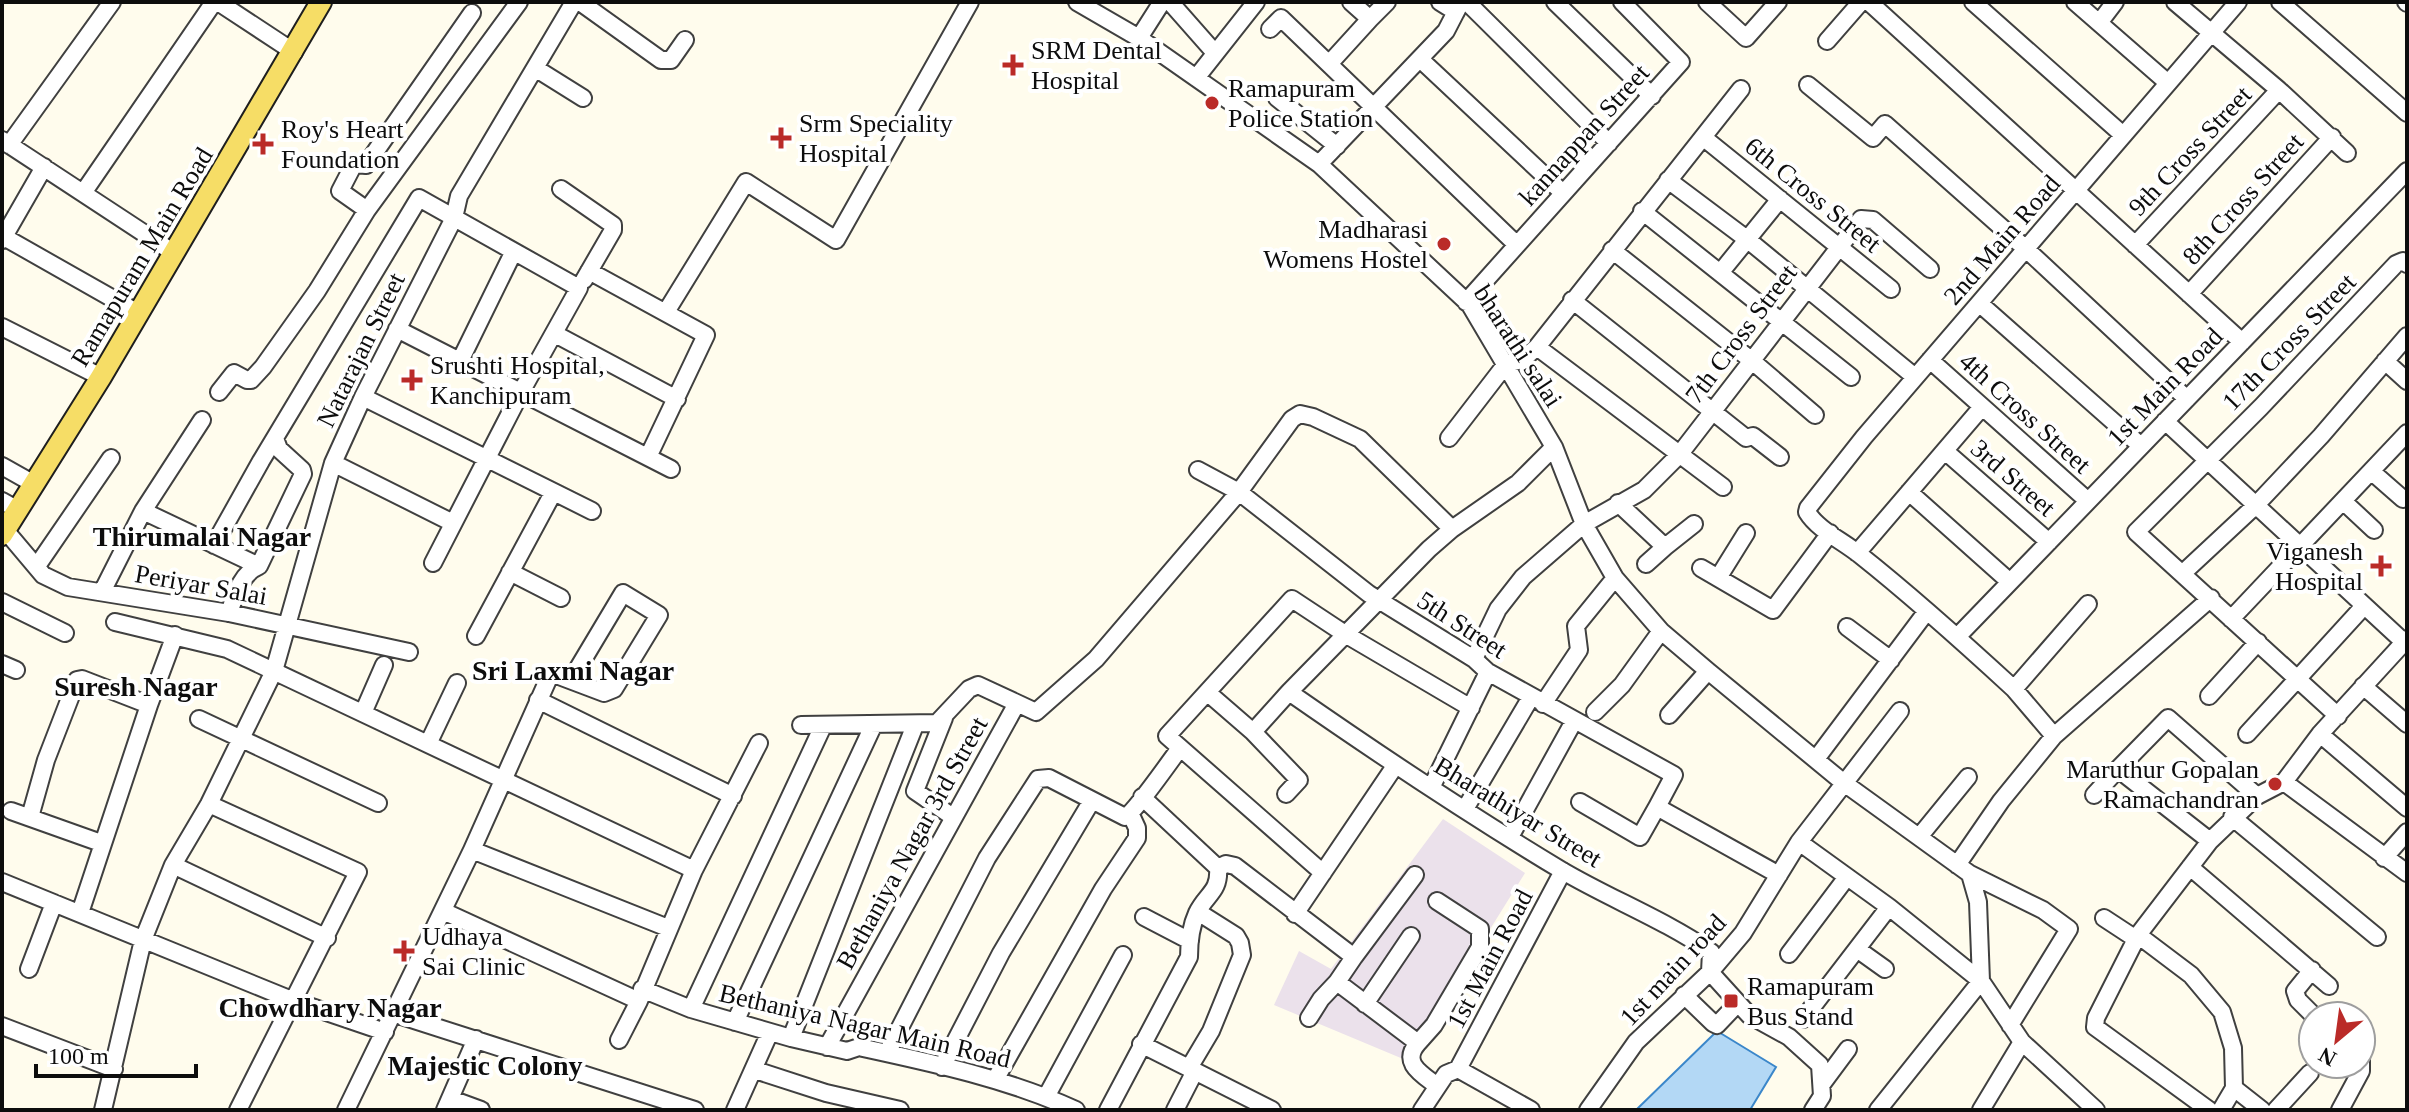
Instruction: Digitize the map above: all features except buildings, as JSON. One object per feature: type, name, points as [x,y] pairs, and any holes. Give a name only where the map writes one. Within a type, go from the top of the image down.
[{"type":"main road","name":"Ramapuram Main Road","points":[[4,532],[10,506],[34,484],[101,377],[321,2]]},
{"type":"street","points":[[112,2],[6,142],[174,253]]},
{"type":"street","points":[[83,193],[216,2],[294,52]]},
{"type":"street","points":[[219,392],[234,373],[251,380],[263,367],[317,291],[367,210],[519,2]]},
{"type":"street","name":"Natarajan Street","points":[[103,1110],[143,940],[173,865],[209,804],[274,671],[333,463],[454,218],[459,196],[574,2]]},
{"type":"street","points":[[580,2],[661,60],[671,60],[685,40]]},
{"type":"street","points":[[666,312],[746,182],[836,240],[970,2]]},
{"type":"street","name":"bharathi salai","points":[[1077,2],[1139,38],[1319,164],[1466,302],[1554,447],[1584,524],[1615,578],[1661,631],[1844,783],[1963,869],[2043,910],[2069,929],[2010,1025]]},
{"type":"street","points":[[1139,38],[1162,2]]},
{"type":"street","points":[[1170,2],[1215,53]]},
{"type":"street","points":[[1196,78],[1256,2]]},
{"type":"street","points":[[1351,2],[1370,19]]},
{"type":"street","points":[[1329,64],[1387,2]]},
{"type":"street","points":[[1440,2],[1466,6],[1609,143]]},
{"type":"street","points":[[1555,2],[1652,96]]},
{"type":"street","name":"kannappan Street","points":[[1466,302],[1681,62],[1622,2]]},
{"type":"street","points":[[1707,2],[1746,38],[1778,2]]},
{"type":"street","points":[[1827,41],[1861,2]]},
{"type":"street","points":[[1869,2],[2242,342]]},
{"type":"street","points":[[1973,2],[2123,135]]},
{"type":"street","points":[[2075,2],[2168,83]]},
{"type":"street","points":[[2099,23],[2115,2]]},
{"type":"street","points":[[2175,2],[2279,90],[2347,153]]},
{"type":"street","name":"2nd Main Road","points":[[1830,533],[1807,512],[1864,437],[2238,2]]},
{"type":"street","points":[[2280,2],[2407,113]]},
{"type":"street","points":[[1319,164],[1420,59],[1466,6]]},
{"type":"street","points":[[367,210],[340,191],[354,164],[366,165],[472,13]]},
{"type":"street","points":[[1270,29],[1281,18],[1517,245]]},
{"type":"street","points":[[1420,59],[1563,193]]},
{"type":"street","points":[[535,68],[583,98]]},
{"type":"street","points":[[1808,85],[1873,138],[1885,124],[2026,249],[2187,399]]},
{"type":"street","points":[[1449,438],[1506,364],[1522,360],[1537,347],[1741,89]]},
{"type":"street","name":"9th Cross Street","points":[[2135,245],[2279,90]]},
{"type":"street","points":[[1277,98],[1337,146]]},
{"type":"street","name":"8th Cross Street","points":[[2189,294],[2332,137]]},
{"type":"street","name":"6th Cross Street","points":[[1704,138],[1891,289]]},
{"type":"street","points":[[44,167],[3,239],[138,313]]},
{"type":"street","name":"1st Main Road","points":[[1957,637],[2407,171]]},
{"type":"street","points":[[1668,180],[1807,287],[1915,377]]},
{"type":"street","points":[[433,563],[521,392],[613,225],[561,189]]},
{"type":"street","points":[[214,545],[416,200],[422,199],[579,288]]},
{"type":"street","points":[[1720,273],[1780,199]]},
{"type":"street","points":[[1642,211],[1851,377]]},
{"type":"street","name":"7th Cross Street","points":[[1474,659],[1498,609],[1523,577],[1584,524],[1644,490],[1679,455],[1861,219],[1869,218],[1930,269]]},
{"type":"street","points":[[1612,250],[1815,415]]},
{"type":"street","points":[[460,361],[513,253]]},
{"type":"street","name":"17th Cross Street","points":[[2183,573],[2136,532],[2396,264],[2403,261],[2407,264]]},
{"type":"street","points":[[589,271],[706,335],[648,457]]},
{"type":"street","points":[[1572,300],[1746,438],[1753,436],[1780,457]]},
{"type":"street","points":[[1979,303],[2141,446]]},
{"type":"street","points":[[2,327],[101,377]]},
{"type":"street","points":[[397,329],[671,469]]},
{"type":"street","points":[[555,334],[677,399]]},
{"type":"street","points":[[2338,716],[2183,573],[2255,506],[2321,436],[2407,336]]},
{"type":"street","points":[[1537,347],[1723,487]]},
{"type":"street","name":"4th Cross Street","points":[[1930,360],[2088,501]]},
{"type":"street","points":[[2385,361],[2407,381]]},
{"type":"street","points":[[363,397],[592,511]]},
{"type":"street","points":[[1857,553],[1982,407]]},
{"type":"street","points":[[801,725],[937,723],[973,686],[983,687],[1036,712],[1096,659],[1239,492],[1292,419],[1300,414],[1360,439],[1452,529]]},
{"type":"street","points":[[102,592],[143,511],[202,420]]},
{"type":"street","points":[[2165,421],[2406,642],[2320,734],[2284,782],[2257,796],[2210,841],[2137,937],[2096,1018],[2095,1027],[2209,1110]]},
{"type":"street","points":[[2231,619],[2407,433]]},
{"type":"street","points":[[229,613],[240,584],[252,569],[259,566],[303,474],[279,449],[276,441]]},
{"type":"street","points":[[1253,732],[1345,634],[1452,529],[1518,483],[1554,447]]},
{"type":"street","name":"3rd Street","points":[[1945,451],[2049,542]]},
{"type":"street","points":[[37,566],[111,458]]},
{"type":"street","points":[[333,463],[453,523]]},
{"type":"street","points":[[2,466],[34,484]]},
{"type":"street","name":"5th Street","points":[[1198,470],[1239,492],[1379,601],[1474,659],[1488,672],[1674,775],[1657,807]]},
{"type":"street","points":[[2371,471],[2403,499]]},
{"type":"street","points":[[1909,492],[2010,582]]},
{"type":"street","points":[[476,636],[553,493]]},
{"type":"street","points":[[2343,501],[2374,530]]},
{"type":"street","points":[[1618,503],[1665,547]]},
{"type":"street","points":[[143,511],[259,566]]},
{"type":"street","points":[[1646,564],[1694,524]]},
{"type":"street","name":"Periyar Salai","points":[[4,532],[43,575],[68,587],[229,613],[409,652]]},
{"type":"street","points":[[1718,578],[1746,533]]},
{"type":"street","points":[[1701,568],[1773,610],[1830,533],[1957,637],[2014,689],[2054,736]]},
{"type":"street","points":[[510,572],[561,598]]},
{"type":"street","points":[[1465,809],[1537,701],[1579,650],[1576,626],[1615,578]]},
{"type":"street","points":[[346,1110],[472,850],[551,673],[604,693],[614,689],[659,615],[623,593],[571,680]]},
{"type":"street","points":[[1878,1110],[1981,981],[1978,902],[1963,869],[2001,801],[2054,736],[2211,598]]},
{"type":"street","points":[[1323,873],[1167,736],[1292,599],[1471,708]]},
{"type":"street","points":[[2,602],[65,633]]},
{"type":"street","points":[[2014,689],[2088,604]]},
{"type":"street","points":[[2247,734],[2364,606]]},
{"type":"street","points":[[1816,759],[1927,611]]},
{"type":"street","points":[[115,622],[227,649],[694,870]]},
{"type":"street","points":[[1847,627],[1891,660]]},
{"type":"street","points":[[1595,712],[1622,685],[1661,631]]},
{"type":"street","points":[[80,913],[101,843],[175,635]]},
{"type":"street","points":[[2209,696],[2258,642]]},
{"type":"street","points":[[363,713],[384,665]]},
{"type":"street","points":[[1669,715],[1708,671]]},
{"type":"street","points":[[1431,788],[1488,672]]},
{"type":"street","points":[[30,817],[46,760],[77,680],[82,679],[149,705]]},
{"type":"street","points":[[428,744],[457,683]]},
{"type":"street","points":[[2363,686],[2407,724]]},
{"type":"street","name":"Bharathiyar Street","points":[[1289,692],[1395,766],[1563,871],[1683,932],[1711,952],[1710,972]]},
{"type":"street","points":[[1208,693],[1253,732],[1299,780],[1286,794]]},
{"type":"street","points":[[538,700],[733,796]]},
{"type":"street","name":"Bethaniya Nagar 3rd Street","points":[[827,1047],[1016,705]]},
{"type":"street","name":"1st main road","points":[[1588,1110],[1636,1042],[1710,972],[1743,933],[1799,842],[1900,711]]},
{"type":"street","points":[[944,718],[915,791],[953,817]]},
{"type":"street","points":[[2094,795],[2168,718],[2257,796]]},
{"type":"street","points":[[199,719],[378,803]]},
{"type":"street","points":[[1510,837],[1574,721]]},
{"type":"street","points":[[735,1022],[874,724]]},
{"type":"street","points":[[791,1038],[915,725]]},
{"type":"street","points":[[691,1009],[823,726]]},
{"type":"street","points":[[2320,734],[2407,808]]},
{"type":"street","points":[[619,1040],[694,870],[759,743]]},
{"type":"street","points":[[887,1053],[973,882],[1035,783],[1042,777],[1049,778],[1125,817],[1131,815],[1180,748]]},
{"type":"street","points":[[1295,914],[1395,766]]},
{"type":"street","points":[[2118,769],[2210,841]]},
{"type":"street","points":[[1919,837],[1968,777]]},
{"type":"street","points":[[2284,782],[2407,873]]},
{"type":"street","points":[[1108,1110],[1189,957],[1198,912],[1219,882],[1218,868],[1142,797]]},
{"type":"street","points":[[942,1067],[1001,953],[1091,802]]},
{"type":"street","points":[[1580,802],[1640,837],[1657,807],[1779,875]]},
{"type":"street","points":[[209,804],[358,872],[238,1110]]},
{"type":"street","points":[[11,811],[101,843]]},
{"type":"street","points":[[995,1080],[1103,889],[1137,838],[1137,828],[1131,815]]},
{"type":"street","points":[[2232,817],[2377,937]]},
{"type":"street","points":[[2384,858],[2407,832]]},
{"type":"street","points":[[1799,842],[1889,907],[1981,981],[2022,1042],[2096,1110]]},
{"type":"street","points":[[472,850],[668,928]]},
{"type":"street","points":[[1218,868],[1226,864],[1235,866],[1354,957]]},
{"type":"street","points":[[173,865],[327,938]]},
{"type":"street","points":[[2190,867],[2329,986]]},
{"type":"street","name":"1st Main Road","points":[[1458,1069],[1563,871]]},
{"type":"street","points":[[1309,1018],[1415,875]]},
{"type":"street","points":[[1789,954],[1847,877]]},
{"type":"street","points":[[2,882],[294,1001],[385,1032]]},
{"type":"street","points":[[1436,1085],[1413,1068],[1411,1051],[1434,1025],[1482,939],[1480,929],[1437,901]]},
{"type":"street","points":[[29,969],[54,903]]},
{"type":"street","points":[[1803,1019],[1889,907]]},
{"type":"street","name":"Bethaniya Nagar Main Road","points":[[443,911],[641,995],[827,1047],[847,1051],[859,1047],[995,1080],[1076,1110]]},
{"type":"street","points":[[1175,1110],[1242,955],[1236,936],[1198,912]]},
{"type":"street","points":[[1144,917],[1190,941]]},
{"type":"street","points":[[2104,918],[2191,975],[2222,1012],[2233,1048],[2234,1088],[2221,1110]]},
{"type":"street","points":[[1365,1004],[1411,936]]},
{"type":"street","points":[[1857,949],[1885,969]]},
{"type":"street","points":[[1046,1097],[1123,955]]},
{"type":"street","points":[[2298,1000],[2295,991],[2312,970]]},
{"type":"street","points":[[1710,972],[1749,1015],[1789,1037],[1820,1065],[1822,1096],[1813,1110]]},
{"type":"street","points":[[1337,982],[1418,1043]]},
{"type":"street","points":[[1684,995],[1717,1025],[1738,1003]]},
{"type":"street","points":[[392,1013],[695,1110]]},
{"type":"street","points":[[2,1026],[114,1069]]},
{"type":"street","points":[[735,1110],[770,1032]]},
{"type":"street","points":[[476,1039],[448,1104],[481,1110]]},
{"type":"street","points":[[1981,1110],[2022,1042]]},
{"type":"street","points":[[1141,1044],[1192,1070],[1247,1104],[1272,1110]]},
{"type":"street","points":[[1822,1084],[1848,1049]]},
{"type":"street","points":[[1422,1110],[1436,1085],[1446,1074],[1458,1069],[1531,1110]]},
{"type":"street","points":[[755,1070],[826,1093],[900,1110]]},
{"type":"street","points":[[2276,1110],[2304,1080]]},
{"type":"street","points":[[2340,1110],[2356,1080]]},
{"type":"street","points":[[2234,1088],[2262,1110]]},
{"type":"shaded area","points":[[1443,819],[1525,873],[1408,1061],[1274,1005],[1299,951],[1331,969]]},
{"type":"water","points":[[1717,1031],[1776,1067],[1750,1110],[1636,1110]]},
{"type":"place","name":"SRM Dental Hospital","points":[[1013,65]]},
{"type":"place","name":"Ramapuram Police Station","points":[[1212,103]]},
{"type":"place","name":"Srm Speciality Hospital","points":[[781,138]]},
{"type":"place","name":"Roy's Heart Foundation","points":[[263,144]]},
{"type":"place","name":"Madharasi Womens Hostel","points":[[1444,244]]},
{"type":"place","name":"Srushti Hospital, Kanchipuram","points":[[412,380]]},
{"type":"place","name":"Viganesh Hospital","points":[[2381,566]]},
{"type":"place","name":"Maruthur Gopalan Ramachandran","points":[[2275,784]]},
{"type":"place","name":"Udhaya Sai Clinic","points":[[404,951]]},
{"type":"place","name":"Ramapuram Bus Stand","points":[[1731,1001]]},
{"type":"district","name":"Thirumalai Nagar","points":[[202,536]]},
{"type":"district","name":"Sri Laxmi Nagar","points":[[573,670]]},
{"type":"district","name":"Suresh Nagar","points":[[136,686]]},
{"type":"district","name":"Chowdhary Nagar","points":[[330,1007]]},
{"type":"district","name":"Majestic Colony","points":[[485,1065]]}]
